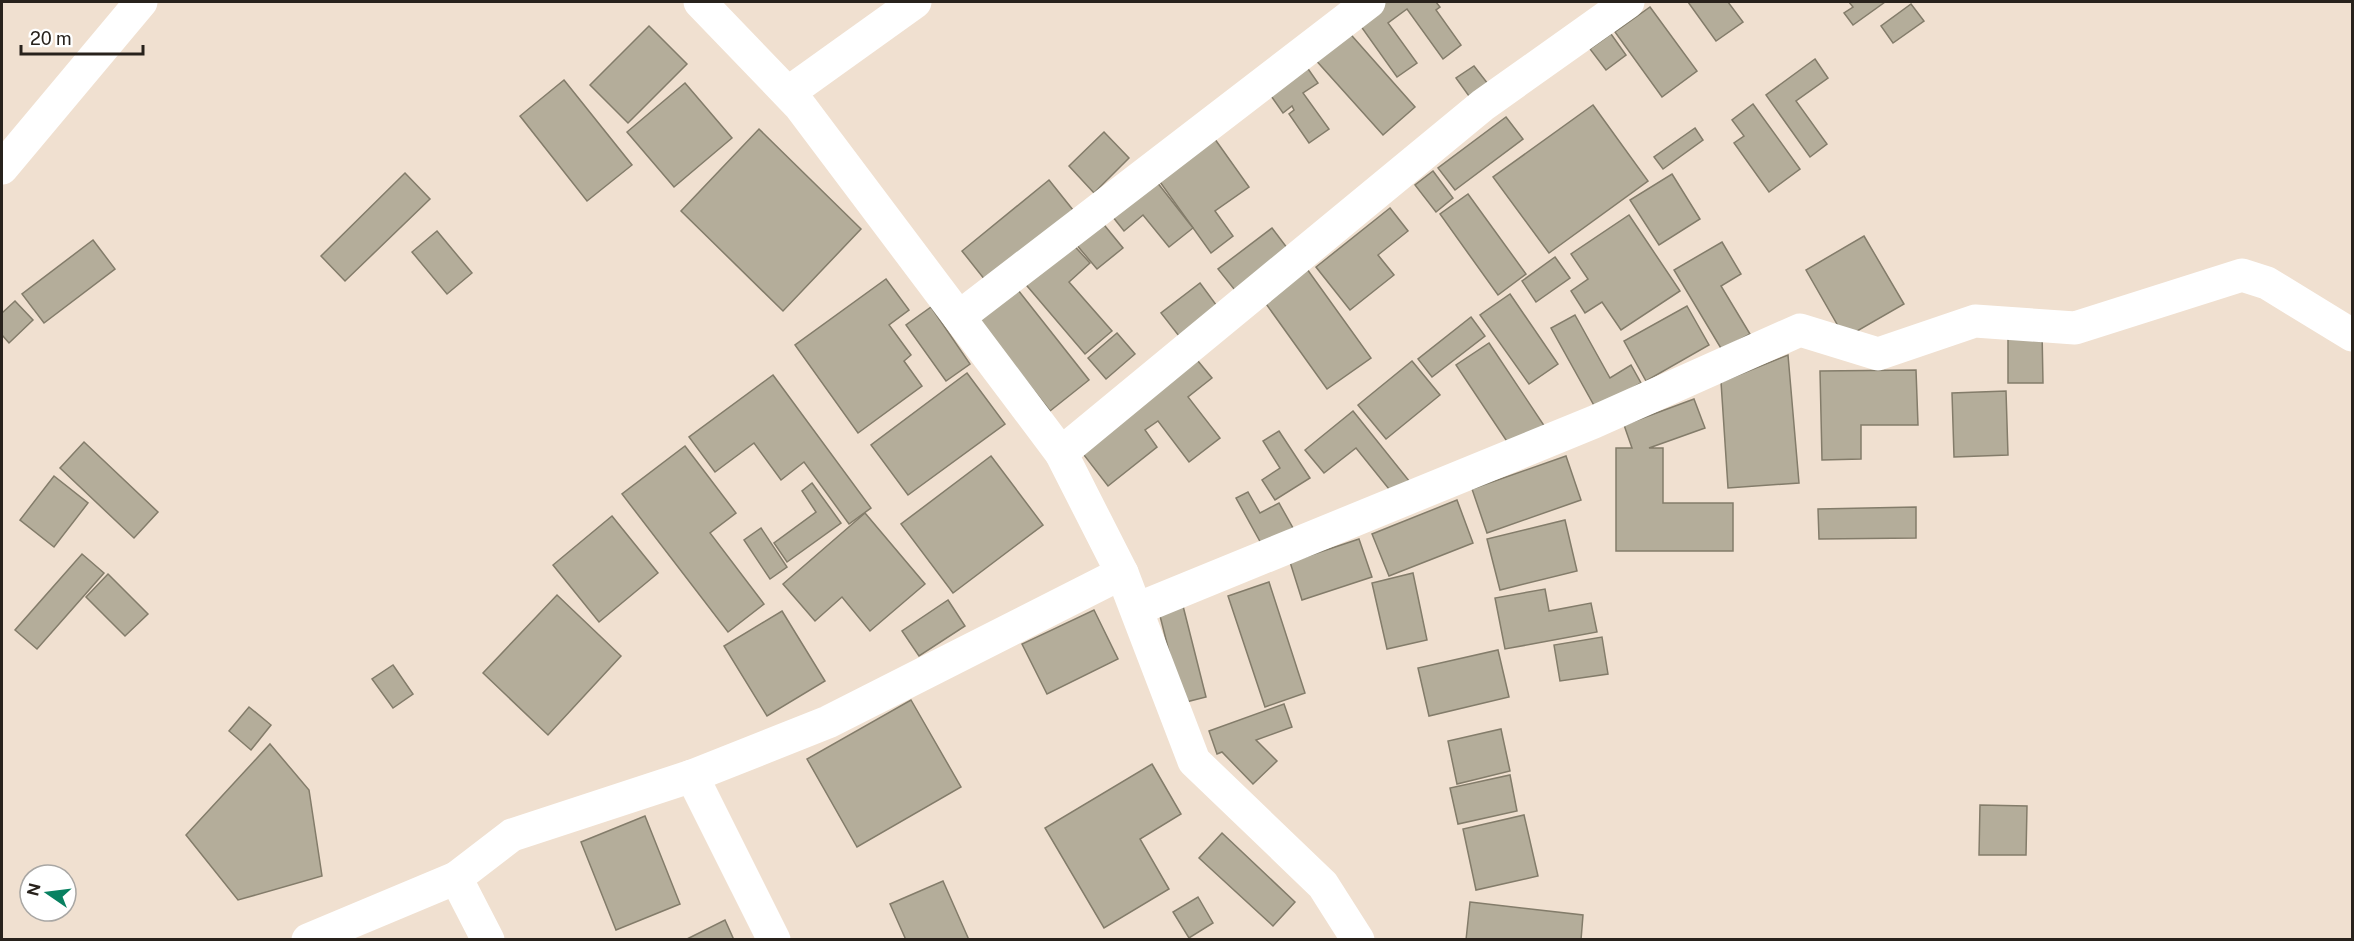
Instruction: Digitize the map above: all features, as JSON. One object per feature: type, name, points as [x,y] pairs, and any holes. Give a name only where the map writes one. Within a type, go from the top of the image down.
[{"type":"street","points":[[2,168],[141,2]]},
{"type":"street","points":[[700,2],[800,106],[1060,453],[1122,573],[1194,761],[1323,885],[1358,939]]},
{"type":"street","points":[[788,93],[915,2]]},
{"type":"street","points":[[959,317],[1369,2]]},
{"type":"street","points":[[1060,453],[1483,105],[1628,2]]},
{"type":"street","points":[[1137,609],[1583,427],[1800,330],[1878,354],[1975,321],[2075,328],[2242,275],[2267,283],[2352,335]]},
{"type":"street","points":[[308,939],[456,878],[512,835],[692,776],[828,722],[1122,573]]},
{"type":"street","points":[[692,776],[774,939]]},
{"type":"street","points":[[456,878],[488,939]]},
{"type":"building","points":[[1377,2],[1436,2],[1440,7],[1436,10],[1461,45],[1443,59],[1407,9],[1388,23],[1417,63],[1397,77],[1355,18]]},
{"type":"building","points":[[1688,2],[1728,2],[1743,22],[1716,41]]},
{"type":"building","points":[[1849,2],[1885,2],[1853,25],[1844,13],[1853,7]]},
{"type":"building","points":[[1911,4],[1924,21],[1893,43],[1881,26]]},
{"type":"building","points":[[1650,7],[1697,71],[1662,97],[1615,32]]},
{"type":"building","points":[[649,26],[687,64],[628,123],[590,85]]},
{"type":"building","points":[[1345,28],[1415,107],[1383,135],[1313,57]]},
{"type":"building","points":[[1611,34],[1626,55],[1606,70],[1590,49]]},
{"type":"building","points":[[1815,59],[1828,78],[1796,101],[1827,144],[1810,157],[1766,95]]},
{"type":"building","points":[[1304,63],[1318,83],[1303,93],[1329,129],[1309,143],[1289,114],[1294,110],[1292,106],[1283,113],[1267,90]]},
{"type":"building","points":[[1474,66],[1492,89],[1474,103],[1456,78]]},
{"type":"building","points":[[564,80],[632,165],[587,201],[520,116]]},
{"type":"building","points":[[685,83],[732,138],[674,187],[627,132]]},
{"type":"building","points":[[1753,104],[1800,169],[1769,192],[1734,143],[1744,136],[1732,120]]},
{"type":"building","points":[[1593,105],[1648,181],[1549,253],[1493,177]]},
{"type":"building","points":[[1506,117],[1523,139],[1455,190],[1438,168]]},
{"type":"building","points":[[1695,128],[1703,140],[1663,169],[1654,157]]},
{"type":"building","points":[[759,129],[861,229],[783,311],[681,211]]},
{"type":"building","points":[[1104,132],[1129,158],[1094,193],[1069,166]]},
{"type":"building","points":[[1212,135],[1249,187],[1215,211],[1233,236],[1211,253],[1155,175]]},
{"type":"building","points":[[1433,171],[1453,198],[1436,212],[1415,185]]},
{"type":"building","points":[[405,173],[430,199],[345,281],[321,256]]},
{"type":"building","points":[[1672,174],[1700,219],[1659,245],[1630,200]]},
{"type":"building","points":[[1153,177],[1193,228],[1169,247],[1143,215],[1124,231],[1109,212]]},
{"type":"building","points":[[1049,180],[1073,210],[985,280],[962,251]]},
{"type":"building","points":[[1468,194],[1526,274],[1498,295],[1440,214]]},
{"type":"building","points":[[1390,208],[1408,231],[1378,255],[1394,275],[1350,310],[1316,267]]},
{"type":"building","points":[[1096,215],[1123,248],[1097,269],[1070,237]]},
{"type":"building","points":[[1629,215],[1680,291],[1621,330],[1602,302],[1585,313],[1571,291],[1588,279],[1571,254]]},
{"type":"building","points":[[1272,228],[1291,253],[1238,294],[1218,269]]},
{"type":"building","points":[[437,231],[472,273],[447,294],[412,252]]},
{"type":"building","points":[[1864,236],[1904,304],[1845,338],[1806,270]]},
{"type":"building","points":[[1068,239],[1090,263],[1069,282],[1112,331],[1085,354],[1022,280]]},
{"type":"building","points":[[93,240],[115,269],[44,323],[22,294]]},
{"type":"building","points":[[1722,242],[1741,274],[1721,286],[1750,334],[1722,350],[1674,270]]},
{"type":"building","points":[[1555,257],[1570,278],[1536,302],[1522,281]]},
{"type":"building","points":[[1307,269],[1371,358],[1327,389],[1264,301]]},
{"type":"building","points":[[886,279],[909,310],[889,325],[911,355],[904,361],[922,386],[858,433],[795,345]]},
{"type":"building","points":[[1200,283],[1217,306],[1179,336],[1161,313]]},
{"type":"building","points":[[1014,285],[1089,380],[1050,411],[975,316]]},
{"type":"building","points":[[1510,294],[1558,364],[1529,384],[1480,315]]},
{"type":"building","points":[[15,301],[33,320],[9,343],[2,335],[2,313]]},
{"type":"building","points":[[1687,306],[1709,345],[1646,381],[1624,341]]},
{"type":"building","points":[[931,307],[970,364],[946,381],[906,325]]},
{"type":"building","points":[[1575,315],[1610,378],[1631,365],[1641,383],[1596,409],[1551,328]]},
{"type":"building","points":[[1471,317],[1485,336],[1432,377],[1418,359]]},
{"type":"building","points":[[2008,330],[2042,330],[2043,383],[2008,383]]},
{"type":"building","points":[[1117,333],[1135,354],[1106,379],[1088,358]]},
{"type":"building","points":[[1489,343],[1545,427],[1512,449],[1456,365]]},
{"type":"building","points":[[1193,355],[1212,378],[1188,397],[1220,438],[1189,462],[1158,421],[1145,430],[1157,447],[1108,486],[1077,446]]},
{"type":"building","points":[[1788,355],[1799,483],[1728,488],[1721,382]]},
{"type":"building","points":[[1412,361],[1440,395],[1386,439],[1358,405]]},
{"type":"building","points":[[1916,370],[1918,425],[1861,425],[1861,459],[1822,460],[1820,371]]},
{"type":"building","points":[[967,373],[1005,424],[908,495],[871,445]]},
{"type":"building","points":[[773,375],[871,508],[849,524],[804,462],[781,480],[754,443],[715,472],[689,437]]},
{"type":"building","points":[[2006,391],[2008,455],[1954,457],[1952,393]]},
{"type":"building","points":[[1694,399],[1705,428],[1649,448],[1663,448],[1663,503],[1733,503],[1733,551],[1616,551],[1616,448],[1632,448],[1624,425]]},
{"type":"building","points":[[1353,411],[1410,482],[1393,494],[1356,448],[1324,473],[1305,450]]},
{"type":"building","points":[[1279,431],[1310,478],[1275,500],[1262,480],[1280,468],[1263,441]]},
{"type":"building","points":[[84,442],[158,512],[134,538],[60,468]]},
{"type":"building","points":[[685,446],[736,513],[710,533],[764,604],[728,632],[622,494]]},
{"type":"building","points":[[991,456],[1043,525],[953,593],[901,524]]},
{"type":"building","points":[[1566,456],[1581,500],[1487,533],[1472,489]]},
{"type":"building","points":[[54,476],[88,503],[54,547],[20,520]]},
{"type":"building","points":[[812,483],[841,523],[787,562],[774,543],[816,512],[802,491]]},
{"type":"building","points":[[1248,492],[1260,513],[1279,503],[1293,528],[1262,545],[1236,498]]},
{"type":"building","points":[[1457,500],[1473,543],[1389,576],[1372,534]]},
{"type":"building","points":[[1916,507],[1916,538],[1819,539],[1818,509]]},
{"type":"building","points":[[865,513],[925,584],[870,631],[842,597],[815,621],[783,584]]},
{"type":"building","points":[[612,516],[658,573],[599,622],[553,565]]},
{"type":"building","points":[[1565,520],[1577,571],[1500,590],[1487,539]]},
{"type":"building","points":[[761,528],[787,567],[770,579],[744,540]]},
{"type":"building","points":[[1359,539],[1372,577],[1302,600],[1290,562]]},
{"type":"building","points":[[82,554],[104,573],[37,649],[15,630]]},
{"type":"building","points":[[1413,573],[1427,640],[1387,649],[1372,583]]},
{"type":"building","points":[[108,574],[148,614],[125,636],[86,597]]},
{"type":"building","points":[[1269,582],[1305,693],[1265,707],[1228,596]]},
{"type":"building","points":[[1545,589],[1549,611],[1591,603],[1597,632],[1505,649],[1495,598]]},
{"type":"building","points":[[557,595],[621,656],[548,735],[483,673]]},
{"type":"building","points":[[1181,598],[1206,697],[1182,703],[1157,604]]},
{"type":"building","points":[[948,600],[965,626],[919,656],[902,631]]},
{"type":"building","points":[[1094,610],[1118,659],[1047,694],[1022,644]]},
{"type":"building","points":[[782,611],[825,681],[767,716],[724,646]]},
{"type":"building","points":[[1602,637],[1608,674],[1560,681],[1554,645]]},
{"type":"building","points":[[1498,650],[1509,697],[1429,716],[1418,668]]},
{"type":"building","points":[[393,665],[413,694],[393,708],[372,679]]},
{"type":"building","points":[[911,700],[961,787],[857,847],[807,759]]},
{"type":"building","points":[[1284,704],[1292,727],[1256,740],[1277,761],[1253,784],[1222,752],[1217,754],[1209,731]]},
{"type":"building","points":[[249,707],[271,725],[251,750],[229,731]]},
{"type":"building","points":[[1501,729],[1510,771],[1457,784],[1448,741]]},
{"type":"building","points":[[270,744],[309,790],[322,876],[238,900],[186,835]]},
{"type":"building","points":[[1152,764],[1181,814],[1140,839],[1169,889],[1104,928],[1045,828]]},
{"type":"building","points":[[1510,775],[1517,811],[1458,824],[1450,788]]},
{"type":"building","points":[[1980,805],[2027,806],[2026,855],[1979,855]]},
{"type":"building","points":[[1524,815],[1538,876],[1476,890],[1463,829]]},
{"type":"building","points":[[645,816],[680,904],[616,930],[581,842]]},
{"type":"building","points":[[1222,833],[1295,902],[1273,926],[1199,858]]},
{"type":"building","points":[[943,881],[969,940],[906,940],[890,904]]},
{"type":"building","points":[[1198,897],[1213,923],[1189,938],[1173,912]]},
{"type":"building","points":[[1470,902],[1583,915],[1581,940],[1466,940]]},
{"type":"building","points":[[725,920],[734,940],[685,940]]}]
